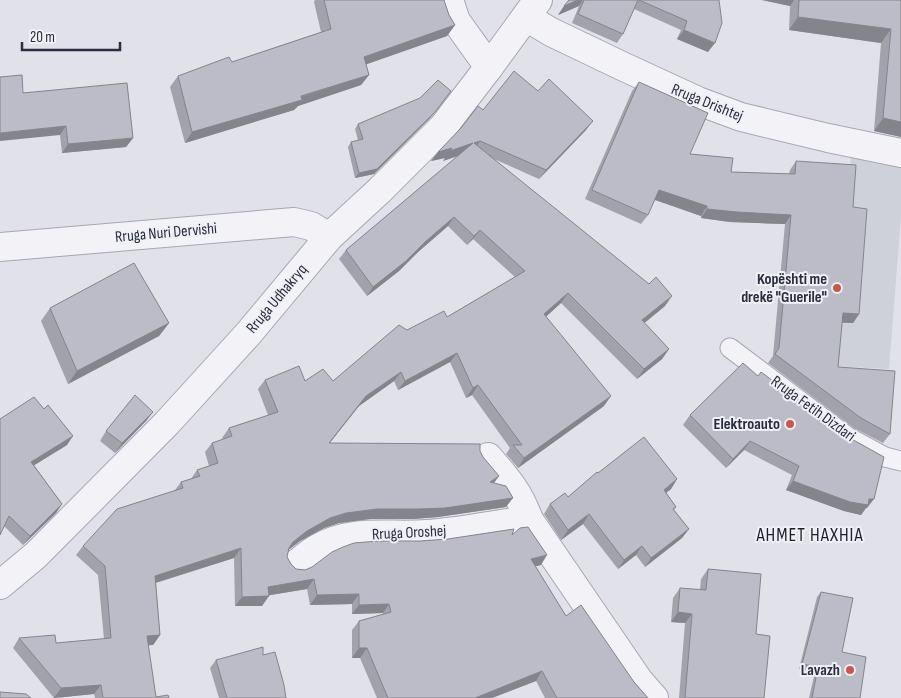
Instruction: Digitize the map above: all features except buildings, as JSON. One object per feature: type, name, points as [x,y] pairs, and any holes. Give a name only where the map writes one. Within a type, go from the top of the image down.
[{"type":"street","points":[[449,0],[456,21],[489,67]]},
{"type":"street","name":"Rruga Udhakryq","points":[[0,585],[36,555],[167,423],[248,334],[329,237],[380,190],[443,127],[532,9]]},
{"type":"street","name":"Rruga Drishtej","points":[[532,9],[551,32],[698,101],[741,118],[901,153]]},
{"type":"street","name":"Rruga Nuri Dervishi","points":[[0,247],[294,222],[311,226],[329,237]]},
{"type":"street","points":[[488,457],[512,485],[524,505],[529,520],[638,681],[654,698]]},
{"type":"street","name":"Rruga Oroshej","points":[[296,564],[317,548],[354,535],[426,534],[529,520]]},
{"type":"lane","name":"Rruga Fetih Dizdari","points":[[730,348],[848,437],[885,457],[901,461]]},
{"type":"shaded area","points":[[851,157],[901,166],[901,216],[889,369],[833,366]]},
{"type":"place","name":"Kopështi me drekë \"Guerile\"","points":[[837,288]]},
{"type":"place","name":"Elektroauto","points":[[790,424]]},
{"type":"place","name":"Lavazh","points":[[850,670]]},
{"type":"district","name":"AHMET HAXHIA","points":[[810,535]]}]
